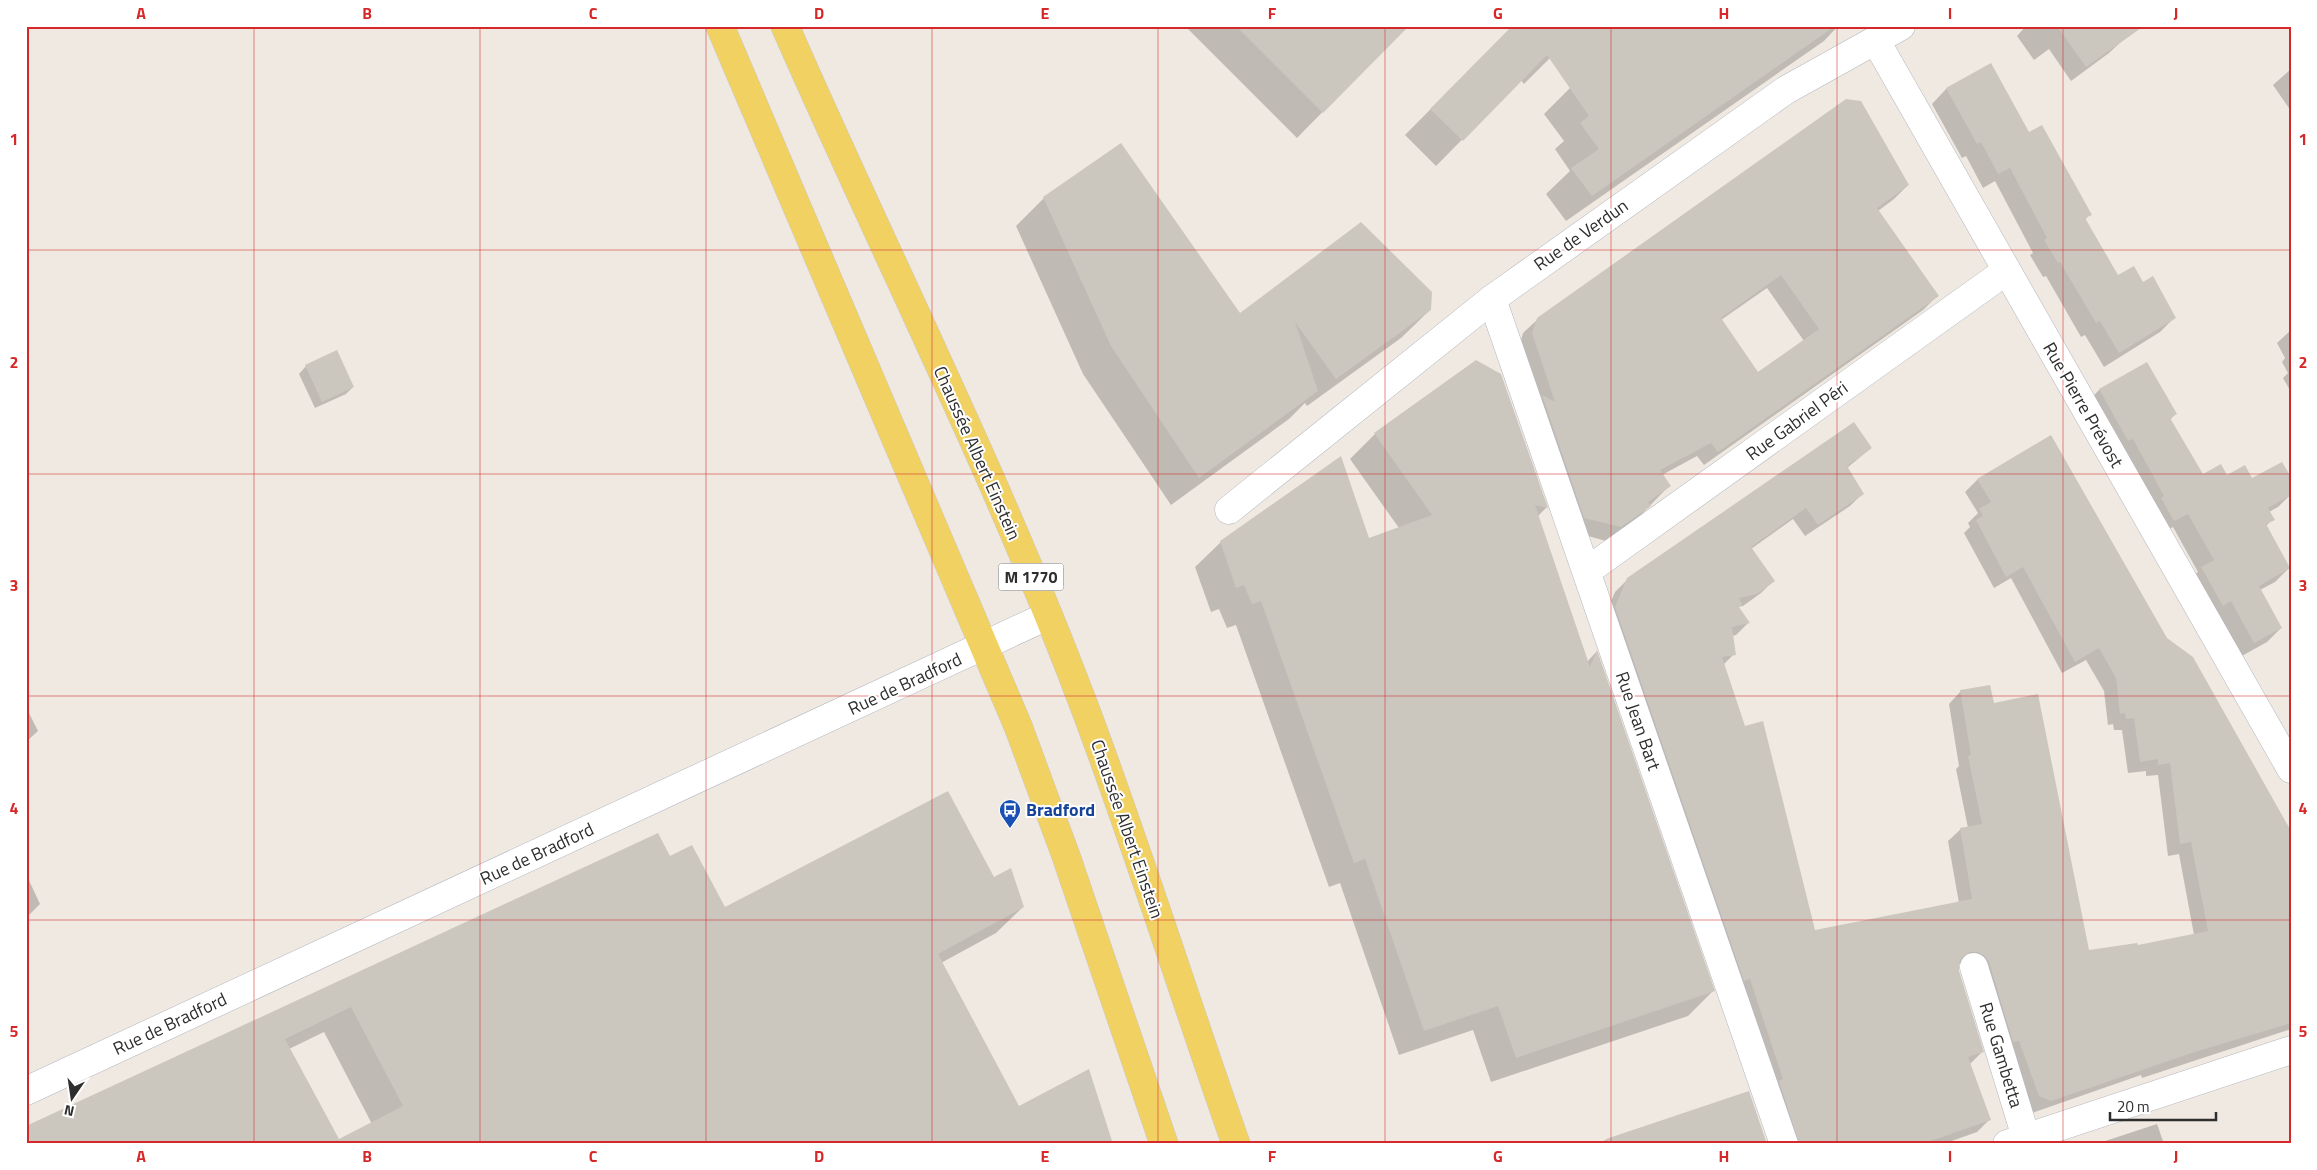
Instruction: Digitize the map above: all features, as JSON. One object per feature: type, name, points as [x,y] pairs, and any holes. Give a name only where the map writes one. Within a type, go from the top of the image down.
[{"type":"main road","points":[[720,26],[1018,726],[1066,856],[1164,1144]]},
{"type":"main road","name":"Chaussée Albert Einstein","points":[[785,26],[960,412],[1048,616],[1086,711],[1236,1144]]},
{"type":"street","name":"Rue de Verdun","points":[[1229,510],[1492,299],[1786,90],[1901,26]]},
{"type":"street","name":"Rue Pierre Prévost","points":[[1876,40],[2291,769]]},
{"type":"street","name":"Rue Gabriel Péri","points":[[1586,571],[2006,271]]},
{"type":"street","name":"Rue Jean Bart","points":[[1492,299],[1784,1144]]},
{"type":"street","name":"Rue de Bradford","points":[[26,1091],[1048,616]]},
{"type":"street","name":"Rue Gambetta","points":[[1974,966],[2020,1142]]},
{"type":"street","points":[[2020,1142],[2291,1050]]},
{"type":"building","points":[[1236,26],[1409,26],[1323,113]]},
{"type":"building","points":[[1512,26],[1835,26],[1592,196],[1571,168],[1599,149],[1580,123],[1589,116],[1547,55],[1463,141],[1430,109]]},
{"type":"building","points":[[2057,26],[2144,26],[2086,67]]},
{"type":"building","points":[[1991,63],[2029,132],[2042,125],[2092,215],[2085,218],[2118,275],[2134,266],[2143,282],[2153,276],[2176,318],[2119,353],[2100,321],[2096,323],[2060,262],[2058,263],[2044,240],[2047,238],[2010,168],[1998,174],[1981,142],[1977,144],[1946,88]]},
{"type":"building","points":[[1846,99],[1861,101],[1909,185],[1877,208],[1939,296],[1718,452],[1711,443],[1660,470],[1671,486],[1648,502],[1651,506],[1621,527],[1584,518],[1542,395],[1555,402],[1532,333],[1537,318]],"holes":[[[1781,275],[1819,329],[1758,372],[1721,318]]]},
{"type":"building","points":[[1121,143],[1240,313],[1361,222],[1432,292],[1431,310],[1336,379],[1295,322],[1318,391],[1199,478],[1111,346],[1043,197]]},
{"type":"building","points":[[337,350],[354,387],[322,402],[305,365]]},
{"type":"building","points":[[1476,360],[1501,374],[1548,508],[1535,505],[1590,667],[1597,650],[1715,991],[1516,1058],[1498,1006],[1424,1031],[1365,859],[1354,863],[1261,601],[1252,604],[1244,585],[1236,588],[1220,541],[1341,456],[1369,538],[1432,515],[1374,433]]},
{"type":"building","points":[[2147,362],[2177,414],[2170,418],[2203,474],[2221,464],[2227,475],[2245,465],[2252,478],[2282,462],[2291,477],[2291,495],[2268,508],[2275,520],[2266,524],[2290,568],[2259,586],[2282,628],[2254,643],[2231,601],[2223,606],[2201,567],[2214,560],[2188,514],[2174,521],[2161,498],[2164,496],[2133,439],[2128,441],[2099,389]]},
{"type":"building","points":[[1854,422],[1872,448],[1847,466],[1864,494],[1818,525],[1806,508],[1751,547],[1775,581],[1757,594],[1739,598],[1742,605],[1739,607],[1750,623],[1732,627],[1736,655],[1722,657],[1745,726],[1763,721],[1815,930],[1972,899],[1960,828],[1982,824],[1968,756],[1971,755],[1960,690],[1990,685],[1994,703],[2038,694],[2089,950],[2137,943],[2138,945],[2208,931],[2191,842],[2180,844],[2170,763],[2158,765],[2158,759],[2140,762],[2134,718],[2126,719],[2125,713],[2120,714],[2116,678],[2099,648],[2075,662],[2023,567],[2006,577],[1976,520],[1983,516],[1979,509],[1991,502],[1977,479],[2051,435],[2167,638],[2193,657],[2291,831],[2291,1023],[2195,1052],[2051,1101],[2039,1096],[2019,1041],[2013,1042],[1989,962],[1985,956],[1978,952],[1970,952],[1962,957],[1959,971],[1984,1052],[1968,1057],[1991,1120],[1922,1144],[1799,1144],[1779,1081],[1783,1079],[1750,979],[1744,981],[1615,607],[1627,578]]},
{"type":"building","points":[[948,791],[994,877],[1011,868],[1024,907],[938,954],[1019,1106],[1089,1069],[1113,1144],[26,1144],[26,1126],[658,833],[670,856],[692,845],[725,907]],"holes":[[[351,1007],[403,1106],[339,1139],[285,1039]]]},
{"type":"building","points":[[1749,1091],[1767,1144],[1607,1144],[1606,1139]]},
{"type":"place","name":"Bradford","points":[[1010,829]]}]
